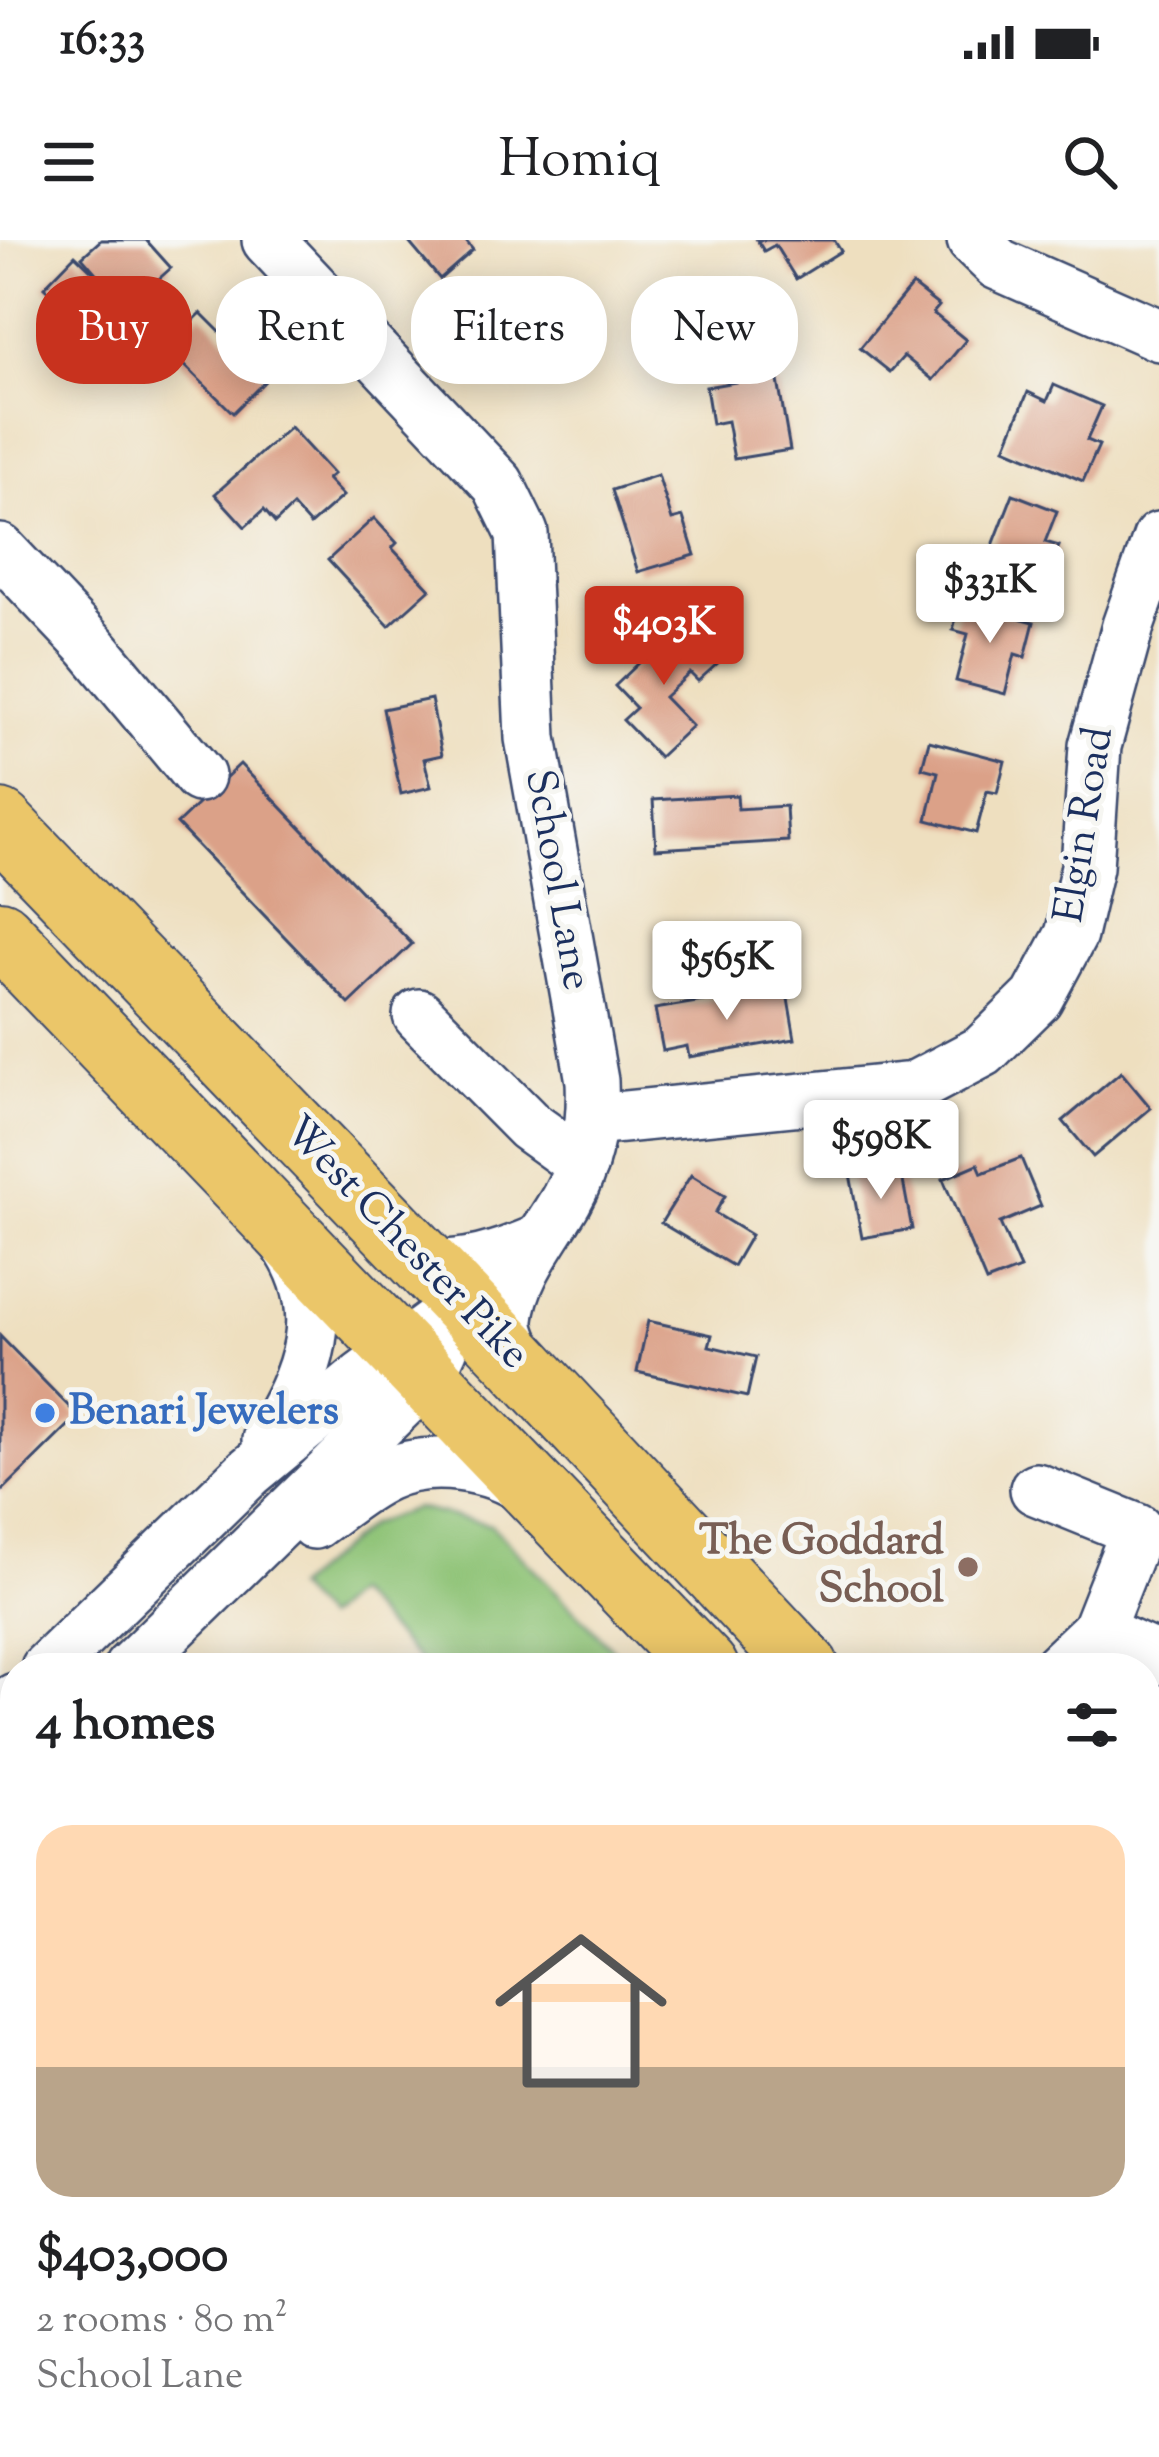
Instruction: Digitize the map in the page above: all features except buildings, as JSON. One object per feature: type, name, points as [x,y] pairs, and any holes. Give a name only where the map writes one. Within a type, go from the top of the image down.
[{"type":"highway","name":"West Chester Pike","points":[[0,824],[522,1365],[792,1653]]},
{"type":"highway","name":"West Chester Pike","points":[[0,934],[691,1653]]},
{"type":"street","name":"School Lane","points":[[268,240],[498,484],[522,533],[531,738],[592,1081],[588,1142]]},
{"type":"street","points":[[973,240],[998,263],[1159,335]]},
{"type":"street","name":"Elgin Road","points":[[588,1142],[913,1088],[983,1052],[1037,998],[1071,935],[1087,867],[1095,746],[1128,626],[1159,538]]},
{"type":"street","points":[[0,550],[91,646],[199,776]]},
{"type":"street","points":[[419,1015],[529,1126],[588,1142],[566,1200],[536,1242],[507,1322],[522,1365]]},
{"type":"street","points":[[249,1193],[290,1248],[312,1327],[304,1374],[249,1472]]},
{"type":"street","points":[[145,1653],[415,1363],[443,1285],[456,1267],[536,1242]]},
{"type":"street","points":[[62,1653],[249,1472],[415,1363]]},
{"type":"street","points":[[177,1622],[369,1484],[401,1469],[440,1465],[491,1472],[513,1479],[548,1505]]},
{"type":"street","points":[[1036,1490],[1137,1530],[1097,1631],[1074,1653]]},
{"type":"street","points":[[1097,1631],[1146,1653]]},
{"type":"green space","points":[[416,1508],[491,1525],[616,1653],[411,1653],[353,1593],[324,1619],[294,1588],[369,1525]]},
{"type":"place","name":"Benari Jewelers","points":[[45,1413]]},
{"type":"place","name":"The Goddard School","points":[[968,1567]]}]
